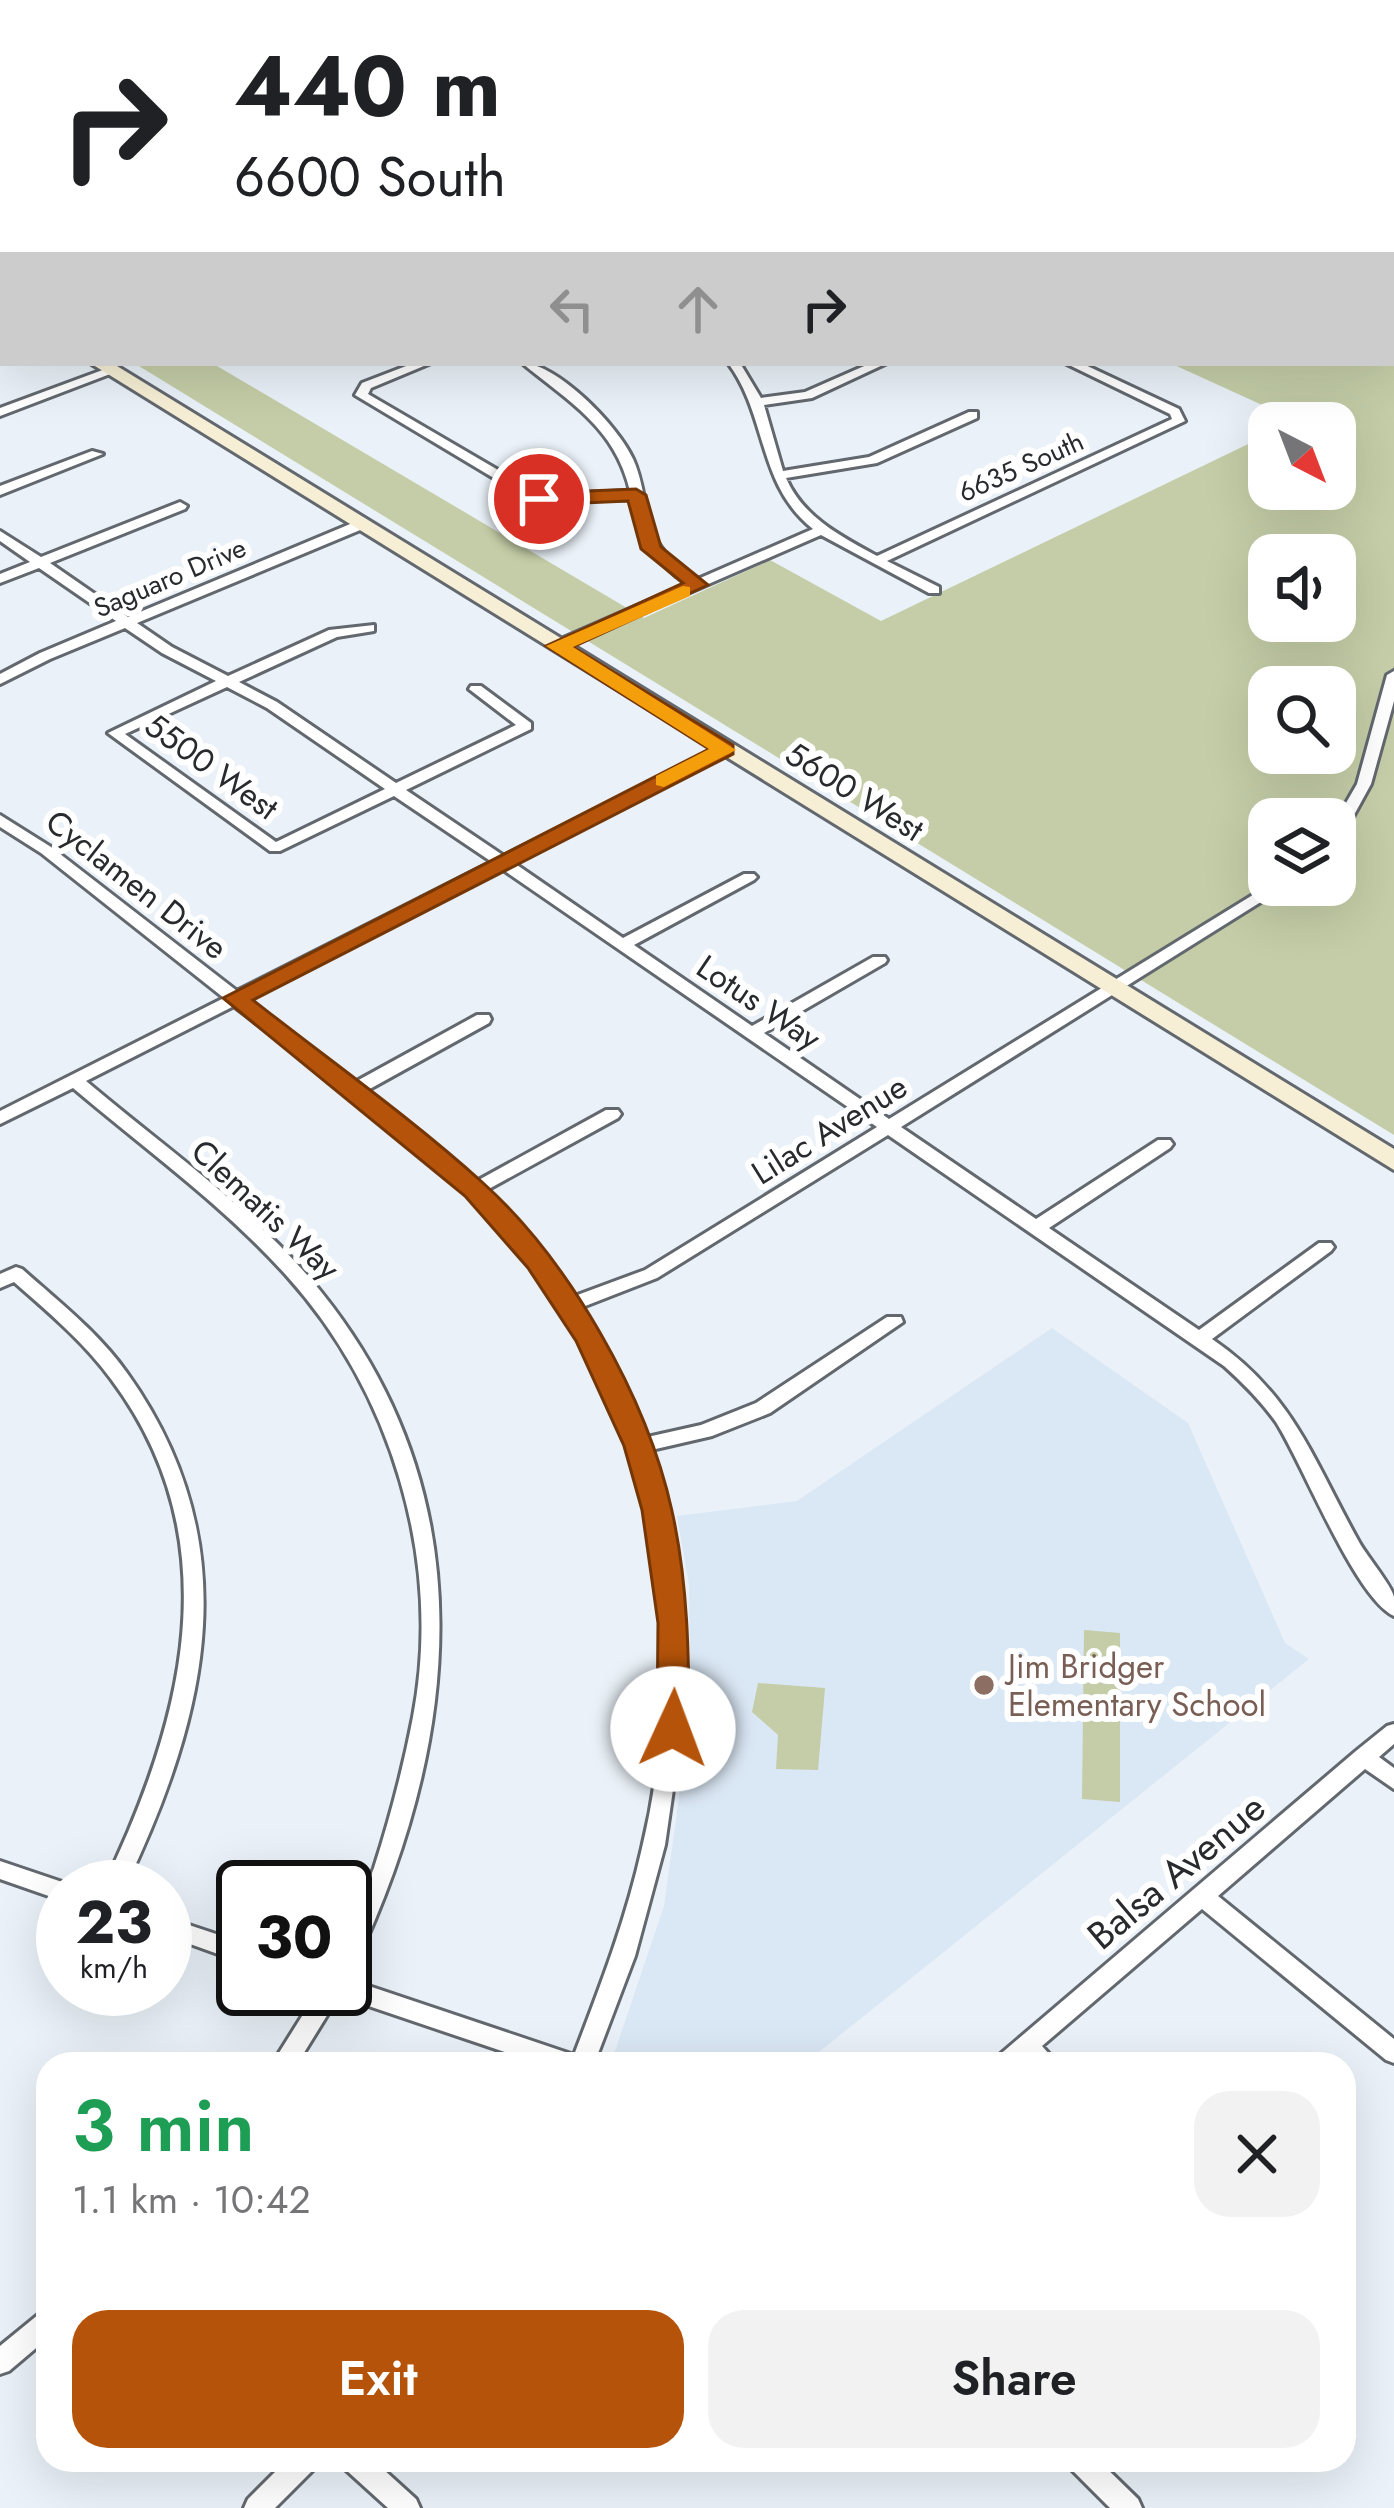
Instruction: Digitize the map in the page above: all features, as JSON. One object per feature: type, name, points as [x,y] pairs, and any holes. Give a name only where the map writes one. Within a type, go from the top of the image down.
[{"type":"main road","name":"5600 West","points":[[105,367],[1394,1161]]},
{"type":"street","points":[[418,366],[360,392],[364,399],[539,499],[636,495]]},
{"type":"street","points":[[533,366],[554,379],[620,446],[652,549],[698,585]]},
{"type":"street","points":[[737,366],[746,377],[797,510],[934,590]]},
{"type":"street","points":[[756,402],[808,395],[874,366]]},
{"type":"street","name":"6635 South","points":[[879,560],[1059,473],[1143,441],[1180,418],[1077,366]]},
{"type":"street","points":[[0,412],[105,367]]},
{"type":"street","points":[[780,475],[861,464],[974,415]]},
{"type":"street","points":[[0,491],[98,454]]},
{"type":"street","points":[[0,578],[180,506]]},
{"type":"street","name":"Saguaro Drive","points":[[0,680],[360,525]]},
{"type":"street","points":[[557,646],[823,529]]},
{"type":"street","name":"Lotus Way","points":[[0,535],[126,622],[272,705],[1254,1379],[1283,1413],[1360,1564],[1394,1608]]},
{"type":"street","points":[[223,681],[334,633],[369,628]]},
{"type":"street","points":[[1356,798],[1394,675]]},
{"type":"street","name":"5500 West","points":[[223,681],[115,733],[275,848],[398,792]]},
{"type":"street","points":[[398,792],[526,726],[476,689]]},
{"type":"street","points":[[0,1118],[725,750]]},
{"type":"street","name":"Cyclamen Drive","points":[[0,820],[46,850],[354,1090],[474,1190],[521,1240],[568,1306],[607,1373],[639,1446],[657,1510],[676,1655],[673,1729],[660,1827],[611,1999],[587,2052]]},
{"type":"street","points":[[622,945],[748,877]]},
{"type":"street","name":"Lilac Avenue","points":[[568,1306],[651,1274],[1248,905]]},
{"type":"street","points":[[752,1033],[879,960]]},
{"type":"street","points":[[354,1090],[483,1019]]},
{"type":"street","name":"Clematis Way","points":[[74,1080],[260,1239],[317,1299],[387,1410],[416,1491],[430,1572],[432,1652],[416,1769],[372,1898]]},
{"type":"street","points":[[474,1190],[612,1114]]},
{"type":"street","points":[[1037,1227],[1164,1144]]},
{"type":"street","points":[[1200,1339],[1325,1247]]},
{"type":"street","points":[[8,1278],[95,1348],[144,1412],[171,1468],[190,1537],[195,1642],[183,1717],[155,1803],[127,1860]]},
{"type":"street","points":[[639,1446],[705,1431],[763,1408],[894,1322]]},
{"type":"street","name":"Balsa Avenue","points":[[1019,2052],[1394,1732]]},
{"type":"street","points":[[1364,1757],[1394,1780]]},
{"type":"street","points":[[0,1870],[36,1883]]},
{"type":"street","points":[[1202,1896],[1394,2053]]},
{"type":"street","points":[[372,1997],[534,2052]]},
{"type":"street","points":[[292,2052],[314,2016]]},
{"type":"street","points":[[1026,2046],[1033,2052]]},
{"type":"street","points":[[0,2362],[36,2332]]},
{"type":"street","points":[[257,2508],[293,2472]]},
{"type":"street","points":[[367,2472],[406,2508]]},
{"type":"street","points":[[1092,2472],[1129,2508]]},
{"type":"shaded area","name":"Jim Bridger Elementary School","points":[[1052,1328],[1188,1423],[1285,1643],[1309,1659],[819,2052],[615,2052],[664,1906],[691,1711],[689,1584],[677,1516],[797,1501]]},
{"type":"green space","points":[[139,366],[217,366],[644,618],[770,560],[881,621],[1248,444],[1248,510],[1356,510],[1356,402],[1256,402],[1177,366],[1394,366],[1394,1135]]},
{"type":"green space","points":[[1084,1630],[1120,1633],[1120,1802],[1082,1799]]},
{"type":"green space","points":[[758,1683],[825,1688],[818,1770],[776,1769],[778,1735],[752,1712]]},
{"type":"slow traffic","points":[[664,780],[725,750],[557,646],[683,592]]},
{"type":"place","name":"Jim Bridger Elementary School","points":[[984,1685]]},
{"type":"route","points":[[539,499],[636,495],[652,549],[668,567],[698,585],[557,646],[725,750],[236,998],[474,1190],[538,1261],[589,1339],[639,1446],[657,1510],[674,1623],[673,1729]]}]
